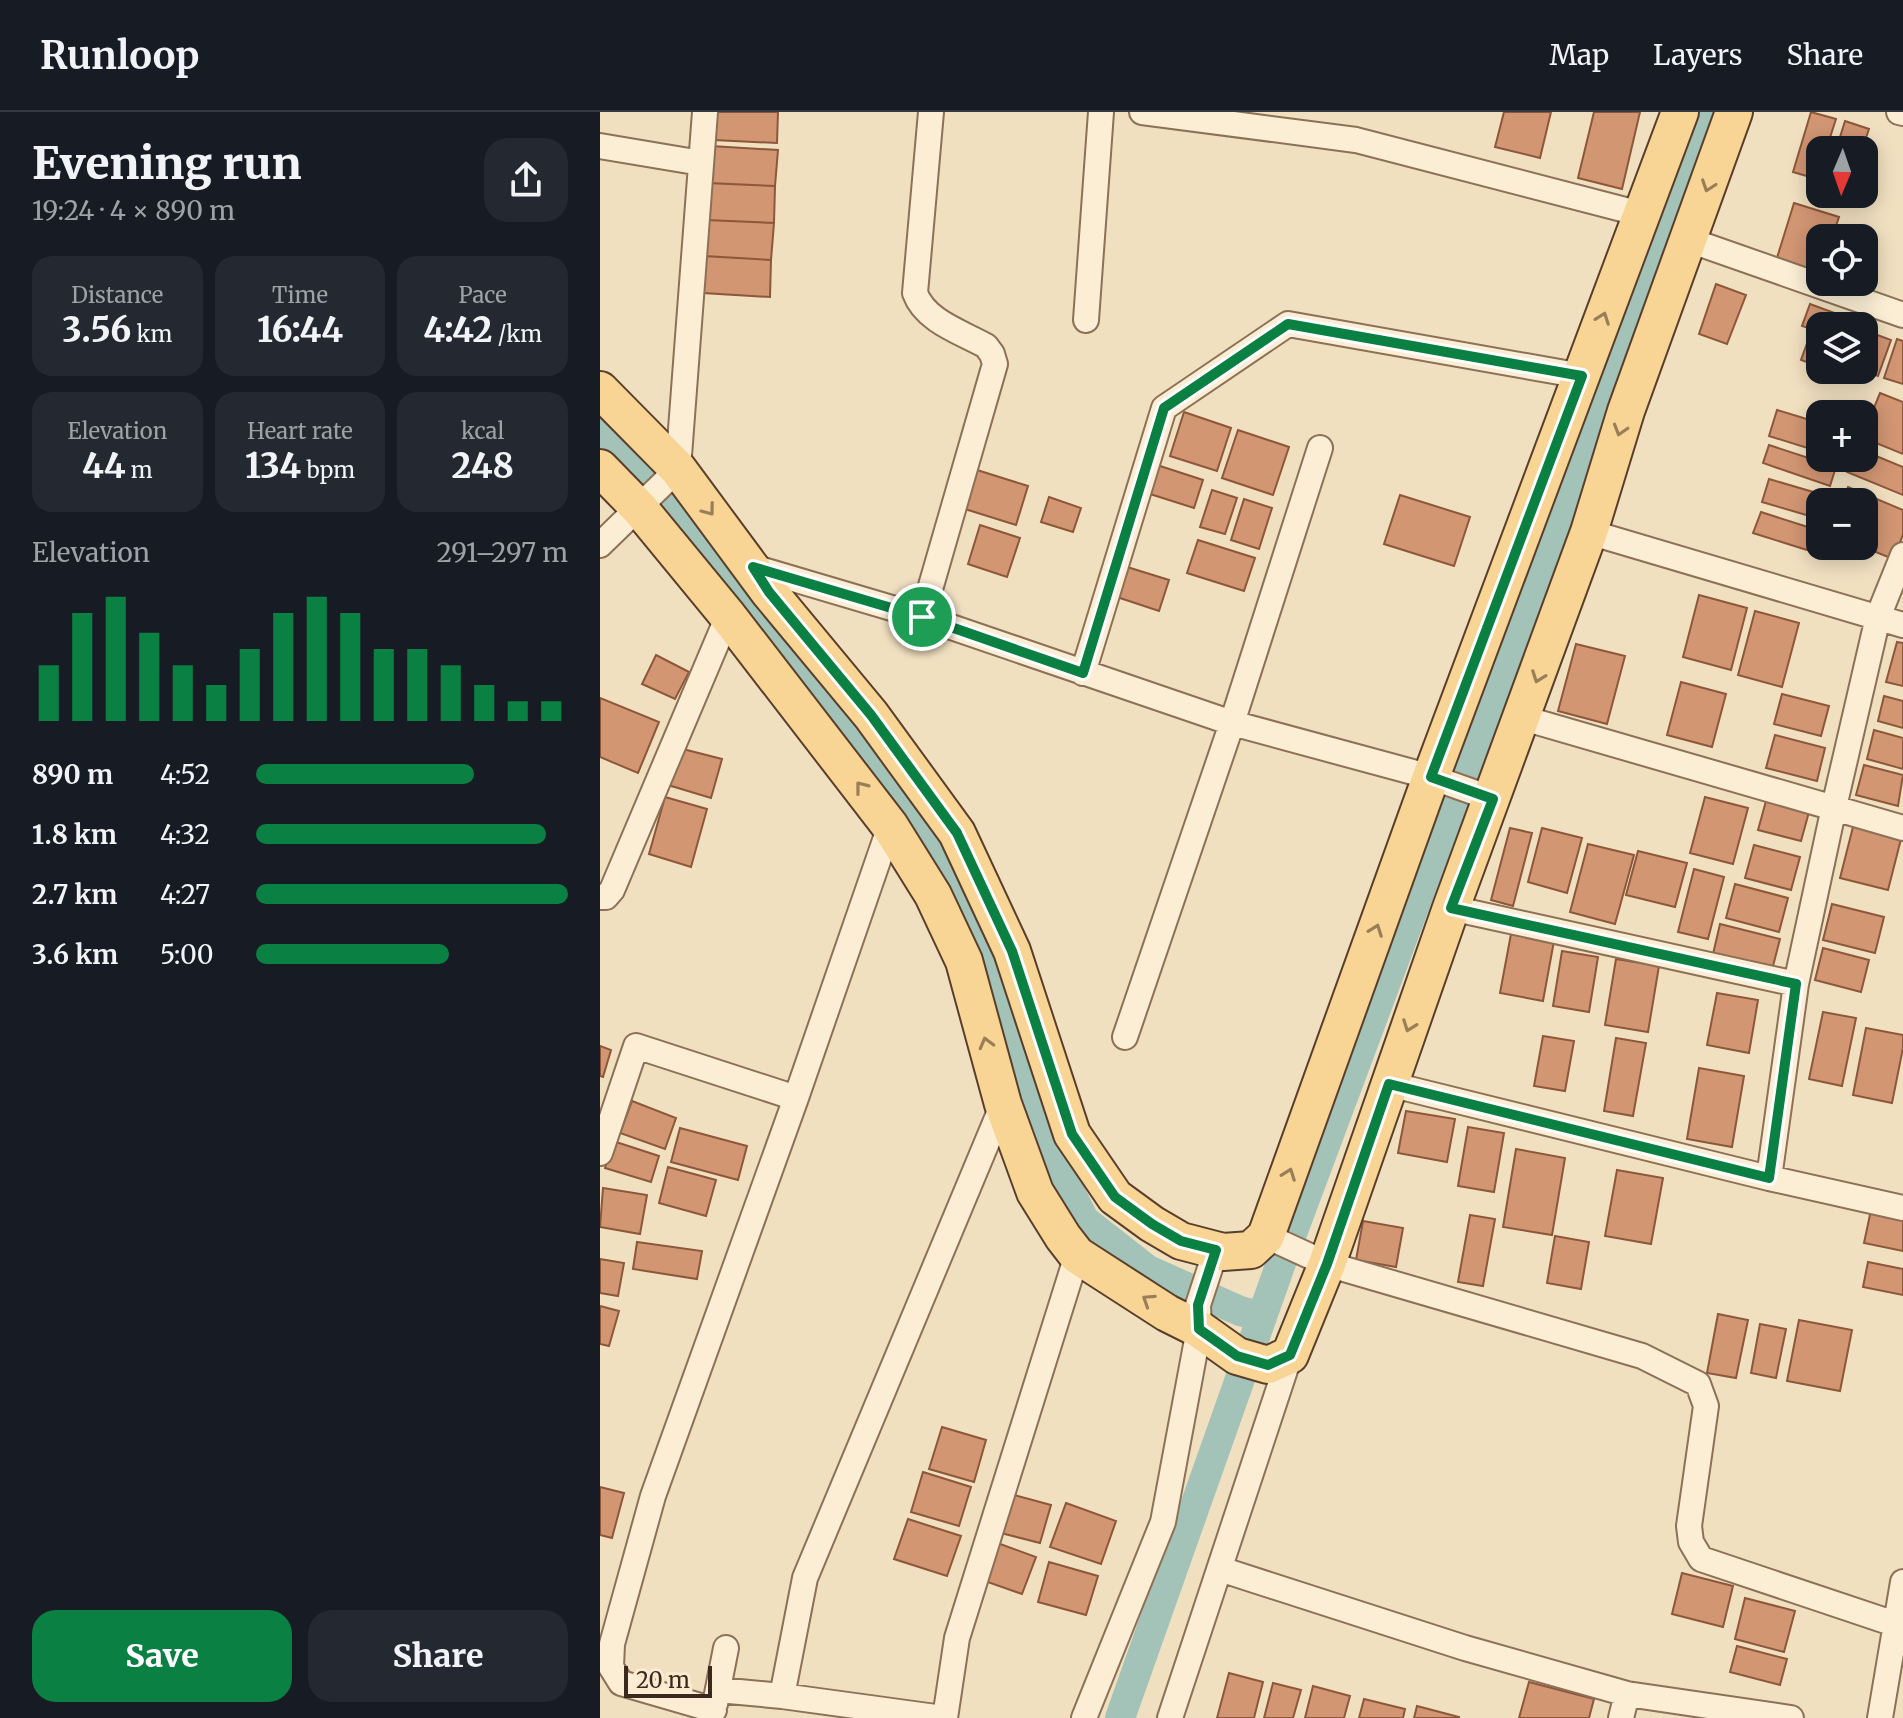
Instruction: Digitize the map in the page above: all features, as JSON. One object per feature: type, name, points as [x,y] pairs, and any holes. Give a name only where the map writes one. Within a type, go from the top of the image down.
[{"type":"main road","points":[[600,390],[753,567],[769,592],[871,715],[957,833],[1012,951],[1072,1134],[1115,1197],[1181,1241],[1223,1252],[1251,1250],[1273,1239],[1582,376],[1680,112]]},
{"type":"main road","points":[[600,468],[643,504],[890,826],[933,895],[964,961],[1003,1104],[1035,1192],[1077,1255],[1167,1313],[1201,1307],[1265,1359],[1315,1259],[1389,1084],[1486,797],[1523,718],[1589,532],[1626,411],[1734,112]]},
{"type":"street","points":[[600,545],[672,474],[705,112]]},
{"type":"street","points":[[922,617],[995,364],[986,346],[928,314],[919,305],[915,293],[931,112]]},
{"type":"street","points":[[1086,320],[1101,112]]},
{"type":"street","points":[[1142,112],[1197,116],[1356,140],[1641,214]]},
{"type":"street","points":[[600,146],[701,163]]},
{"type":"street","points":[[1689,240],[1903,315]]},
{"type":"street","points":[[1083,673],[1164,408],[1288,324],[1582,376]]},
{"type":"street","points":[[1125,1037],[1232,723],[1320,448]]},
{"type":"street","points":[[1589,532],[1903,625]]},
{"type":"street","points":[[1769,1178],[1796,984],[1834,807],[1878,617],[1903,555]]},
{"type":"street","points":[[753,567],[922,617],[1232,723],[1438,780],[1486,797]]},
{"type":"street","points":[[600,897],[606,897],[612,890],[728,616]]},
{"type":"street","points":[[1523,718],[1903,828]]},
{"type":"street","points":[[890,826],[653,1496],[612,1644],[614,1677],[621,1683],[715,1706],[782,1696],[944,1718],[957,1638],[1077,1255]]},
{"type":"street","points":[[1451,908],[1796,984]]},
{"type":"street","points":[[600,1153],[636,1046],[796,1098]]},
{"type":"street","points":[[1389,1084],[1903,1208]]},
{"type":"street","points":[[782,1696],[805,1578],[1003,1104]]},
{"type":"street","points":[[1273,1239],[1315,1259],[1642,1356],[1698,1384],[1706,1406],[1689,1526],[1691,1542],[1701,1559],[1895,1624]]},
{"type":"street","points":[[1084,1718],[1163,1522],[1201,1307],[1216,1250]]},
{"type":"street","points":[[1170,1718],[1220,1569],[1265,1359]]},
{"type":"street","points":[[1220,1569],[1465,1648],[1624,1706],[1791,1718]]},
{"type":"street","points":[[1880,1718],[1903,1582]]},
{"type":"street","points":[[715,1706],[726,1648]]},
{"type":"building","points":[[715,112],[778,112],[777,143],[714,140]]},
{"type":"building","points":[[1504,112],[1551,112],[1540,158],[1495,147]]},
{"type":"building","points":[[1594,112],[1640,112],[1622,189],[1578,178]]},
{"type":"building","points":[[1811,112],[1836,119],[1831,136],[1806,136],[1806,176],[1793,172]]},
{"type":"building","points":[[1845,121],[1869,129],[1867,136],[1840,136]]},
{"type":"building","points":[[711,146],[778,150],[775,186],[708,183]]},
{"type":"building","points":[[708,183],[775,186],[774,223],[707,220]]},
{"type":"building","points":[[1794,203],[1839,217],[1837,224],[1806,224],[1806,270],[1776,261]]},
{"type":"building","points":[[707,220],[774,223],[771,260],[704,256]]},
{"type":"building","points":[[704,256],[771,260],[770,297],[703,293]]},
{"type":"building","points":[[1716,284],[1746,295],[1727,344],[1699,334]]},
{"type":"building","points":[[1810,304],[1832,312],[1807,312]]},
{"type":"building","points":[[1878,335],[1891,340],[1878,376]]},
{"type":"building","points":[[1897,339],[1903,341],[1903,384],[1884,378]]},
{"type":"building","points":[[1880,393],[1903,402],[1903,454],[1878,444],[1877,400]]},
{"type":"building","points":[[1777,410],[1806,419],[1806,448],[1769,436]]},
{"type":"building","points":[[1184,412],[1231,428],[1217,471],[1170,456]]},
{"type":"building","points":[[1238,430],[1289,447],[1273,495],[1222,478]]},
{"type":"building","points":[[1769,445],[1806,457],[1806,472],[1834,472],[1830,486],[1763,463]]},
{"type":"building","points":[[1878,457],[1903,467],[1903,495],[1847,472],[1878,472]]},
{"type":"building","points":[[1157,465],[1203,480],[1194,508],[1147,493]]},
{"type":"building","points":[[977,470],[1028,486],[1016,525],[965,509]]},
{"type":"building","points":[[1769,479],[1806,490],[1806,515],[1762,502]]},
{"type":"building","points":[[1212,490],[1237,498],[1225,534],[1200,527]]},
{"type":"building","points":[[1400,495],[1470,517],[1454,566],[1384,544]]},
{"type":"building","points":[[1049,497],[1081,508],[1073,532],[1041,522]]},
{"type":"building","points":[[1244,499],[1272,508],[1259,549],[1231,540]]},
{"type":"building","points":[[1878,500],[1903,510],[1903,535],[1893,559],[1878,553]]},
{"type":"building","points":[[1761,512],[1806,526],[1806,550],[1753,533]]},
{"type":"building","points":[[980,525],[1020,538],[1007,577],[968,564]]},
{"type":"building","points":[[1198,540],[1255,558],[1244,591],[1187,573]]},
{"type":"building","points":[[1124,566],[1169,580],[1159,611],[1114,596]]},
{"type":"building","points":[[1699,595],[1747,608],[1731,670],[1683,657]]},
{"type":"building","points":[[1755,611],[1799,623],[1782,687],[1738,675]]},
{"type":"building","points":[[1897,642],[1903,643],[1903,686],[1886,682]]},
{"type":"building","points":[[1576,644],[1625,656],[1607,724],[1558,711]]},
{"type":"building","points":[[656,655],[689,672],[675,699],[642,684]]},
{"type":"building","points":[[1681,682],[1726,694],[1712,747],[1667,735]]},
{"type":"building","points":[[1782,694],[1829,706],[1821,736],[1774,724]]},
{"type":"building","points":[[1884,696],[1903,701],[1903,728],[1878,721]]},
{"type":"building","points":[[600,698],[659,722],[638,773],[600,757]]},
{"type":"building","points":[[1874,730],[1903,738],[1903,769],[1867,759]]},
{"type":"building","points":[[1775,735],[1825,748],[1817,781],[1766,768]]},
{"type":"building","points":[[679,748],[722,759],[711,798],[668,785]]},
{"type":"building","points":[[1864,765],[1903,775],[1898,806],[1856,795]]},
{"type":"building","points":[[665,797],[707,809],[691,867],[649,854]]},
{"type":"building","points":[[1705,797],[1748,808],[1733,864],[1690,853]]},
{"type":"building","points":[[1766,801],[1809,812],[1801,841],[1758,830]]},
{"type":"building","points":[[1854,823],[1902,835],[1888,890],[1840,878]]},
{"type":"building","points":[[1510,828],[1532,833],[1513,906],[1491,900]]},
{"type":"building","points":[[1542,828],[1582,838],[1567,893],[1528,882]]},
{"type":"building","points":[[1588,844],[1634,855],[1615,924],[1570,912]]},
{"type":"building","points":[[1754,845],[1800,857],[1791,890],[1745,878]]},
{"type":"building","points":[[1638,851],[1687,863],[1675,907],[1626,895]]},
{"type":"building","points":[[1694,869],[1724,877],[1708,939],[1678,932]]},
{"type":"building","points":[[1735,884],[1788,898],[1779,932],[1726,918]]},
{"type":"building","points":[[1832,904],[1884,917],[1875,953],[1823,940]]},
{"type":"building","points":[[1720,924],[1780,939],[1772,970],[1713,954]]},
{"type":"building","points":[[1511,934],[1554,941],[1543,1001],[1500,993]]},
{"type":"building","points":[[1823,948],[1869,960],[1861,992],[1815,980]]},
{"type":"building","points":[[1562,951],[1598,957],[1589,1012],[1553,1006]]},
{"type":"building","points":[[1616,959],[1659,966],[1648,1032],[1605,1025]]},
{"type":"building","points":[[1717,993],[1758,1000],[1749,1053],[1707,1045]]},
{"type":"building","points":[[1823,1012],[1856,1018],[1842,1086],[1809,1079]]},
{"type":"building","points":[[1866,1028],[1903,1035],[1892,1103],[1853,1095]]},
{"type":"building","points":[[1543,1036],[1574,1041],[1565,1091],[1534,1086]]},
{"type":"building","points":[[1616,1038],[1646,1043],[1633,1116],[1604,1111]]},
{"type":"building","points":[[600,1046],[611,1050],[603,1077],[600,1076]]},
{"type":"building","points":[[1699,1068],[1744,1076],[1732,1147],[1687,1139]]},
{"type":"building","points":[[632,1101],[676,1118],[665,1149],[620,1133]]},
{"type":"building","points":[[1406,1111],[1455,1119],[1447,1162],[1398,1153]]},
{"type":"building","points":[[1468,1127],[1504,1133],[1494,1192],[1458,1186]]},
{"type":"building","points":[[680,1128],[747,1146],[738,1180],[671,1162]]},
{"type":"building","points":[[613,1141],[659,1156],[651,1182],[605,1168]]},
{"type":"building","points":[[1516,1149],[1565,1158],[1552,1235],[1503,1227]]},
{"type":"building","points":[[668,1167],[716,1180],[706,1216],[659,1203]]},
{"type":"building","points":[[1617,1170],[1663,1178],[1651,1244],[1605,1236]]},
{"type":"building","points":[[603,1188],[647,1195],[640,1234],[600,1227]]},
{"type":"building","points":[[1871,1210],[1903,1216],[1903,1251],[1864,1243]]},
{"type":"building","points":[[1470,1215],[1495,1219],[1483,1286],[1458,1282]]},
{"type":"building","points":[[1363,1221],[1403,1228],[1396,1267],[1356,1260]]},
{"type":"building","points":[[1555,1236],[1589,1242],[1581,1289],[1547,1283]]},
{"type":"building","points":[[637,1242],[702,1251],[697,1279],[633,1269]]},
{"type":"building","points":[[600,1259],[624,1263],[618,1296],[600,1293]]},
{"type":"building","points":[[1868,1262],[1903,1269],[1903,1295],[1863,1287]]},
{"type":"building","points":[[600,1306],[619,1311],[609,1346],[600,1344]]},
{"type":"building","points":[[1718,1314],[1748,1320],[1736,1378],[1707,1373]]},
{"type":"building","points":[[1799,1320],[1852,1330],[1840,1391],[1787,1381]]},
{"type":"building","points":[[1760,1324],[1786,1329],[1776,1378],[1751,1373]]},
{"type":"building","points":[[942,1427],[986,1440],[974,1482],[929,1469]]},
{"type":"building","points":[[923,1472],[971,1487],[959,1526],[911,1512]]},
{"type":"building","points":[[600,1487],[624,1493],[612,1538],[600,1535]]},
{"type":"building","points":[[1007,1493],[1051,1505],[1040,1543],[997,1532]]},
{"type":"building","points":[[1066,1503],[1116,1521],[1101,1564],[1050,1547]]},
{"type":"building","points":[[908,1519],[961,1536],[947,1576],[894,1559]]},
{"type":"building","points":[[992,1541],[1036,1557],[1022,1594],[979,1579]]},
{"type":"building","points":[[1049,1562],[1098,1576],[1086,1615],[1038,1602]]},
{"type":"building","points":[[1682,1573],[1733,1586],[1723,1627],[1672,1614]]},
{"type":"building","points":[[1745,1598],[1795,1611],[1784,1652],[1735,1639]]},
{"type":"building","points":[[1737,1646],[1787,1659],[1780,1685],[1730,1672]]},
{"type":"building","points":[[1229,1673],[1263,1682],[1254,1718],[1217,1718]]},
{"type":"building","points":[[1529,1682],[1594,1699],[1589,1718],[1519,1718]]},
{"type":"building","points":[[1273,1683],[1301,1690],[1293,1718],[1264,1718]]},
{"type":"building","points":[[1313,1686],[1350,1696],[1344,1718],[1305,1718]]},
{"type":"building","points":[[1364,1699],[1405,1709],[1403,1718],[1359,1718]]},
{"type":"building","points":[[1417,1706],[1459,1717],[1459,1718],[1414,1718]]},
{"type":"waterway","points":[[1120,1718],[1281,1263],[1711,112]]},
{"type":"waterway","points":[[600,425],[672,504],[953,868],[988,955],[1042,1135],[1084,1220],[1148,1270],[1240,1311],[1262,1317]]},
{"type":"route","points":[[1288,324],[1582,376],[1431,777],[1493,799],[1451,908],[1796,984],[1769,1178],[1389,1084],[1327,1264],[1290,1355],[1268,1365],[1237,1356],[1199,1329],[1198,1305],[1216,1250],[1181,1241],[1115,1197],[1072,1134],[1012,951],[957,833],[871,715],[769,592],[753,567],[922,617],[1083,673],[1164,408],[1288,324]]}]
